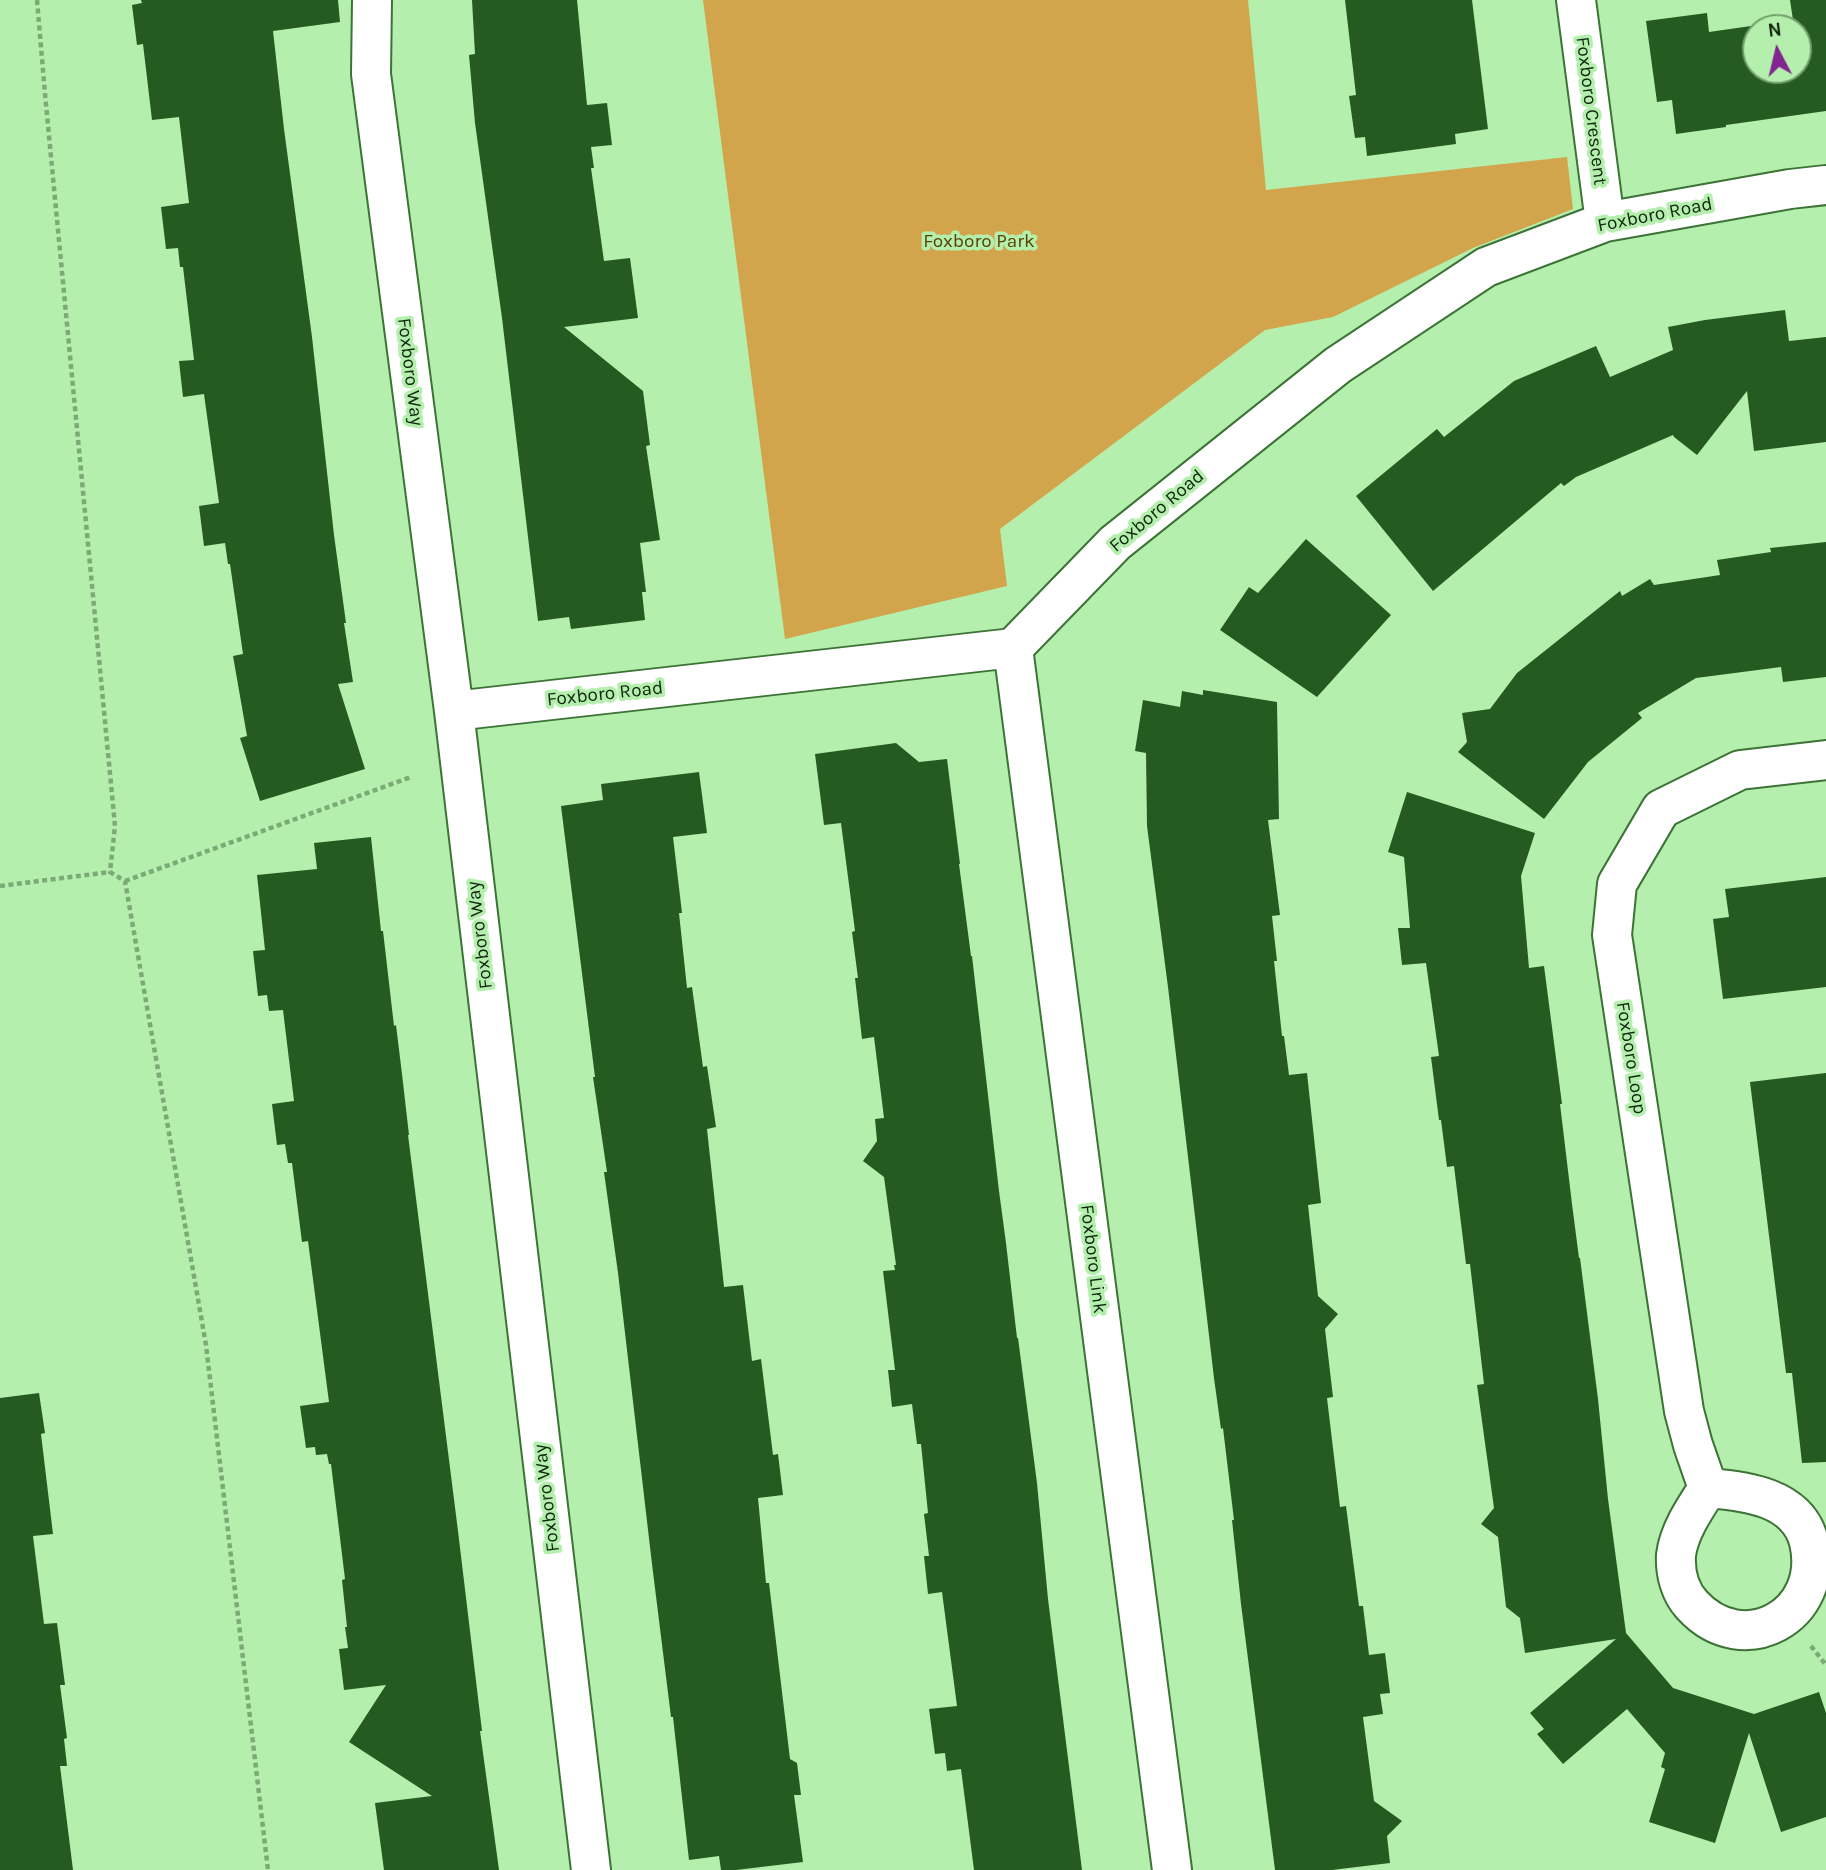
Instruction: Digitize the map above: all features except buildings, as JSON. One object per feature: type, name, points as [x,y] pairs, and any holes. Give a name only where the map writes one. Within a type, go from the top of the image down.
[{"type":"street","name":"Foxboro Way","points":[[372,0],[371,74],[454,711],[591,1870]]},
{"type":"street","name":"Foxboro Crescent","points":[[1576,0],[1605,222]]},
{"type":"street","name":"Foxboro Road","points":[[454,711],[1013,648],[1115,543],[1338,365],[1486,267],[1605,222],[1826,185]]},
{"type":"street","name":"Foxboro Link","points":[[1013,648],[1172,1870]]},
{"type":"street","name":"Foxboro Loop","points":[[1708,1488],[1684,1411],[1626,1029],[1612,935],[1617,884],[1661,809],[1740,770],[1826,760]]},
{"type":"path","points":[[37,0],[116,826],[110,872]]},
{"type":"path","points":[[125,881],[411,777]]},
{"type":"path","points":[[0,886],[110,872],[125,881],[206,1345],[268,1870]]},
{"type":"green space","name":"Foxboro Park","points":[[703,0],[1248,0],[1266,190],[1567,157],[1573,209],[1473,248],[1333,317],[1265,330],[1000,529],[1007,586],[785,639]]}]
